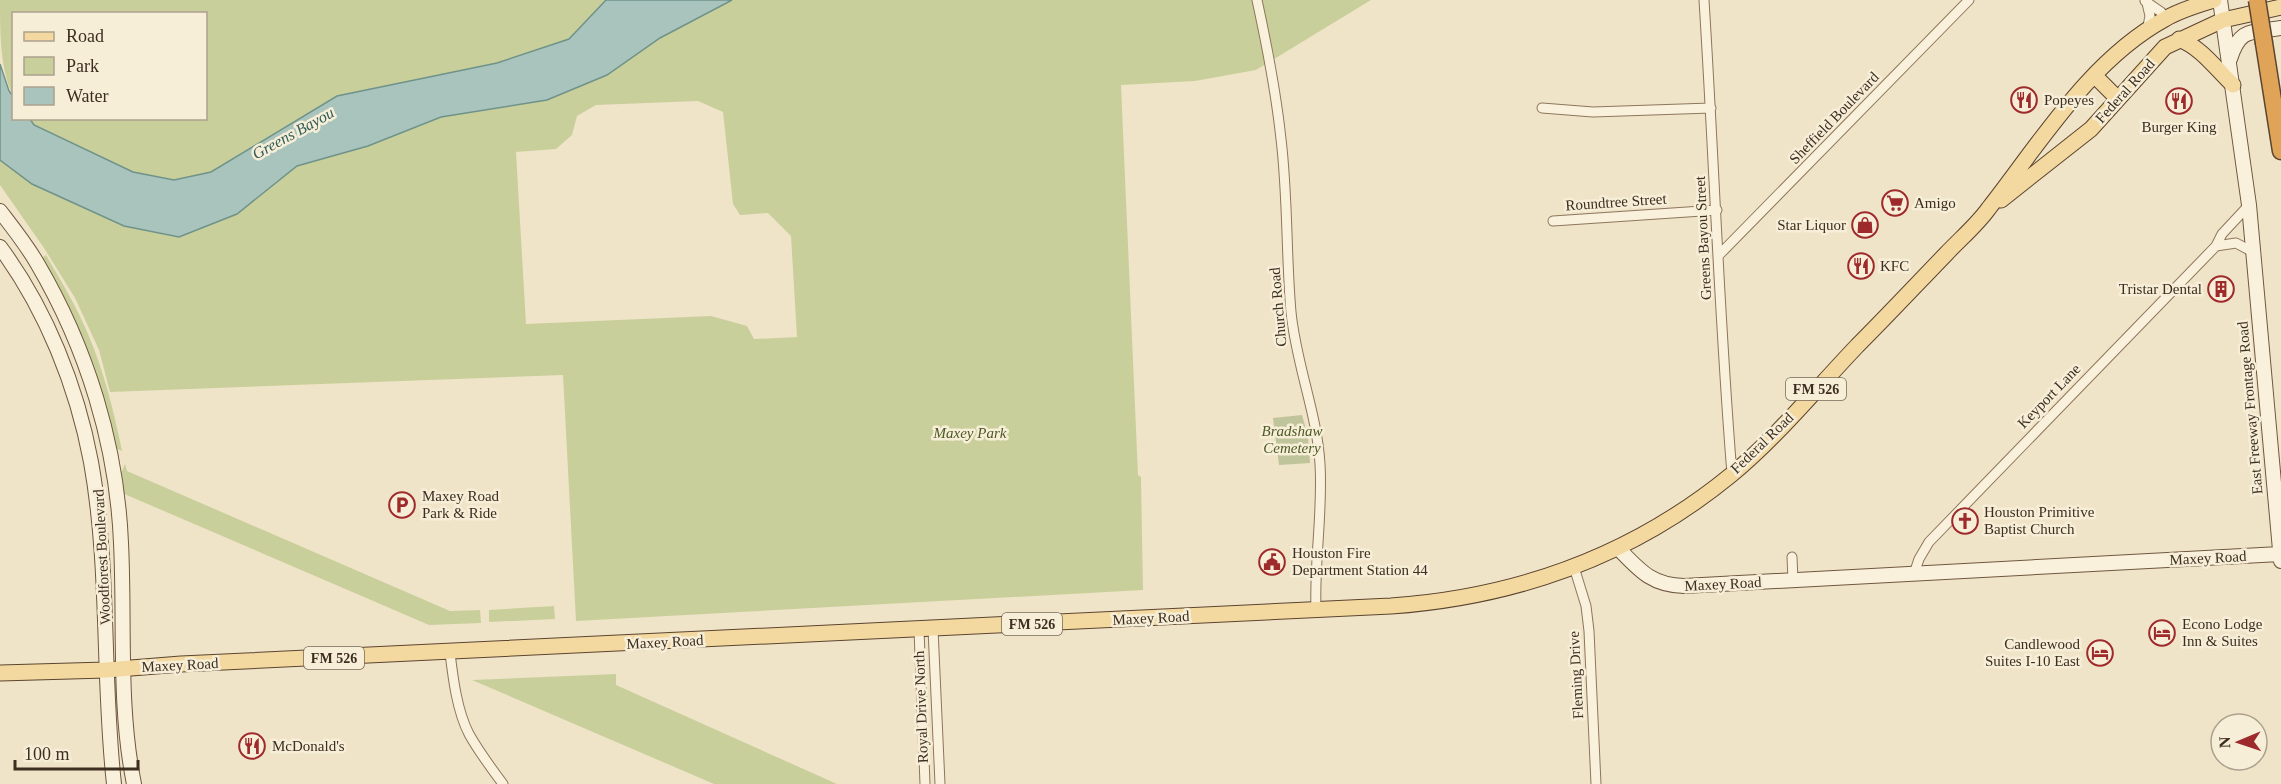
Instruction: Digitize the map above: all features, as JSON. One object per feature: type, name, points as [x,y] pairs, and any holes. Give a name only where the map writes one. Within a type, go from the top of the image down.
[{"type":"highway","points":[[2257,0],[2281,151]]},
{"type":"main road","name":"Federal Road","points":[[1619,549],[1688,507],[1732,474],[1779,428],[1987,211],[2056,119],[2120,51],[2165,19],[2193,4],[2214,0]]},
{"type":"main road","name":"East Freeway Frontage Road","points":[[2220,0],[2249,205],[2280,558]]},
{"type":"main road","name":"Federal Road","points":[[1987,211],[2091,129],[2165,47],[2223,20],[2281,7]]},
{"type":"main road","points":[[2165,19],[2165,47]]},
{"type":"main road","points":[[2229,63],[2235,43],[2243,35],[2281,28]]},
{"type":"main road","points":[[2179,39],[2191,44],[2201,52],[2233,85]]},
{"type":"main road","points":[[2095,76],[2118,99]]},
{"type":"main road","points":[[2036,146],[2051,162]]},
{"type":"main road","name":"Woodforest Boulevard","points":[[0,211],[41,270],[60,305],[79,347],[99,405],[111,458],[120,523],[125,725],[134,784]]},
{"type":"main road","name":"Woodforest Boulevard","points":[[0,246],[42,315],[60,356],[80,412],[91,462],[99,525],[109,740],[114,784]]},
{"type":"main road","points":[[22,280],[41,270]]},
{"type":"main road","points":[[91,462],[111,458]]},
{"type":"main road","points":[[99,525],[120,523]]},
{"type":"main road","name":"Maxey Road","points":[[0,673],[106,670],[196,663],[450,653],[1446,602],[1493,592],[1574,567],[1619,549],[1649,578],[1673,586],[2280,558]]},
{"type":"street","name":"Church Road","points":[[1257,0],[1271,65],[1281,141],[1291,310],[1295,339],[1314,419],[1320,461],[1321,489],[1315,570],[1316,610]]},
{"type":"street","name":"Greens Bayou Street","points":[[1704,0],[1732,474]]},
{"type":"street","name":"Sheffield Boulevard","points":[[1719,255],[1969,0]]},
{"type":"street","points":[[2146,1],[2161,12],[2165,19]]},
{"type":"street","points":[[2146,1],[2150,16],[2147,31]]},
{"type":"street","points":[[1542,108],[1593,112],[1711,108]]},
{"type":"street","name":"Keyport Lane","points":[[1914,574],[1918,559],[1929,542],[2216,246],[2222,234],[2249,205]]},
{"type":"street","name":"Roundtree Street","points":[[1553,221],[1717,210]]},
{"type":"street","points":[[2216,246],[2236,243],[2253,252]]},
{"type":"street","points":[[1792,557],[1793,580]]},
{"type":"street","name":"Fleming Drive","points":[[1574,567],[1586,606],[1589,631],[1596,784]]},
{"type":"street","name":"Royal Drive North","points":[[926,629],[937,727],[940,784]]},
{"type":"street","name":"Royal Drive North","points":[[926,629],[923,727],[926,784]]},
{"type":"street","points":[[450,653],[455,689],[469,734],[503,784]]},
{"type":"street","points":[[923,727],[937,727]]},
{"type":"green space","points":[[0,0],[606,0],[569,39],[497,63],[337,96],[211,172],[174,180],[133,172],[34,125],[31,120],[207,120],[207,12],[12,12],[12,93],[5,74]]},
{"type":"green space","name":"Maxey Park","points":[[732,0],[1371,0],[1256,70],[1195,81],[1121,85],[1138,475],[1141,477],[1143,590],[576,621],[563,375],[110,392],[99,350],[75,298],[44,248],[0,185],[0,160],[32,184],[124,226],[179,237],[237,214],[297,166],[368,146],[441,117],[547,100],[607,75],[660,38]],"holes":[[[698,101],[723,112],[733,204],[740,215],[768,213],[791,236],[797,337],[754,339],[747,326],[711,316],[526,324],[516,152],[556,149],[572,135],[577,116],[596,105]]]},
{"type":"green space","points":[[46,255],[74,304],[94,348],[116,421],[122,451],[115,448],[41,259]]},
{"type":"green space","name":"Bradshaw Cemetery","points":[[1302,415],[1308,436],[1310,463],[1279,465],[1273,418]]},
{"type":"green space","points":[[125,464],[127,471],[450,611],[480,610],[481,623],[429,625],[122,493],[121,473]]},
{"type":"green space","points":[[554,606],[555,619],[489,622],[489,610]]},
{"type":"green space","points":[[616,674],[616,685],[837,784],[714,784],[472,680]]},
{"type":"water","name":"Greens Bayou","points":[[606,0],[732,0],[660,38],[607,75],[547,100],[441,117],[368,146],[297,166],[237,214],[179,237],[124,226],[32,184],[0,160],[0,64],[12,95],[12,120],[31,120],[34,125],[133,172],[174,180],[211,172],[337,96],[497,63],[569,39]]},
{"type":"place","name":"Popeyes","points":[[2024,100]]},
{"type":"place","name":"Burger King","points":[[2179,101]]},
{"type":"place","name":"Amigo","points":[[1895,203]]},
{"type":"place","name":"Star Liquor","points":[[1865,225]]},
{"type":"place","name":"KFC","points":[[1861,266]]},
{"type":"place","name":"Tristar Dental","points":[[2221,289]]},
{"type":"place","name":"Maxey Road Park & Ride","points":[[402,505]]},
{"type":"place","name":"Houston Primitive Baptist Church","points":[[1965,521]]},
{"type":"place","name":"Houston Fire Department Station 44","points":[[1272,562]]},
{"type":"place","name":"Econo Lodge Inn & Suites","points":[[2162,633]]},
{"type":"place","name":"Candlewood Suites I-10 East","points":[[2100,653]]},
{"type":"place","name":"McDonald's","points":[[252,746]]}]
